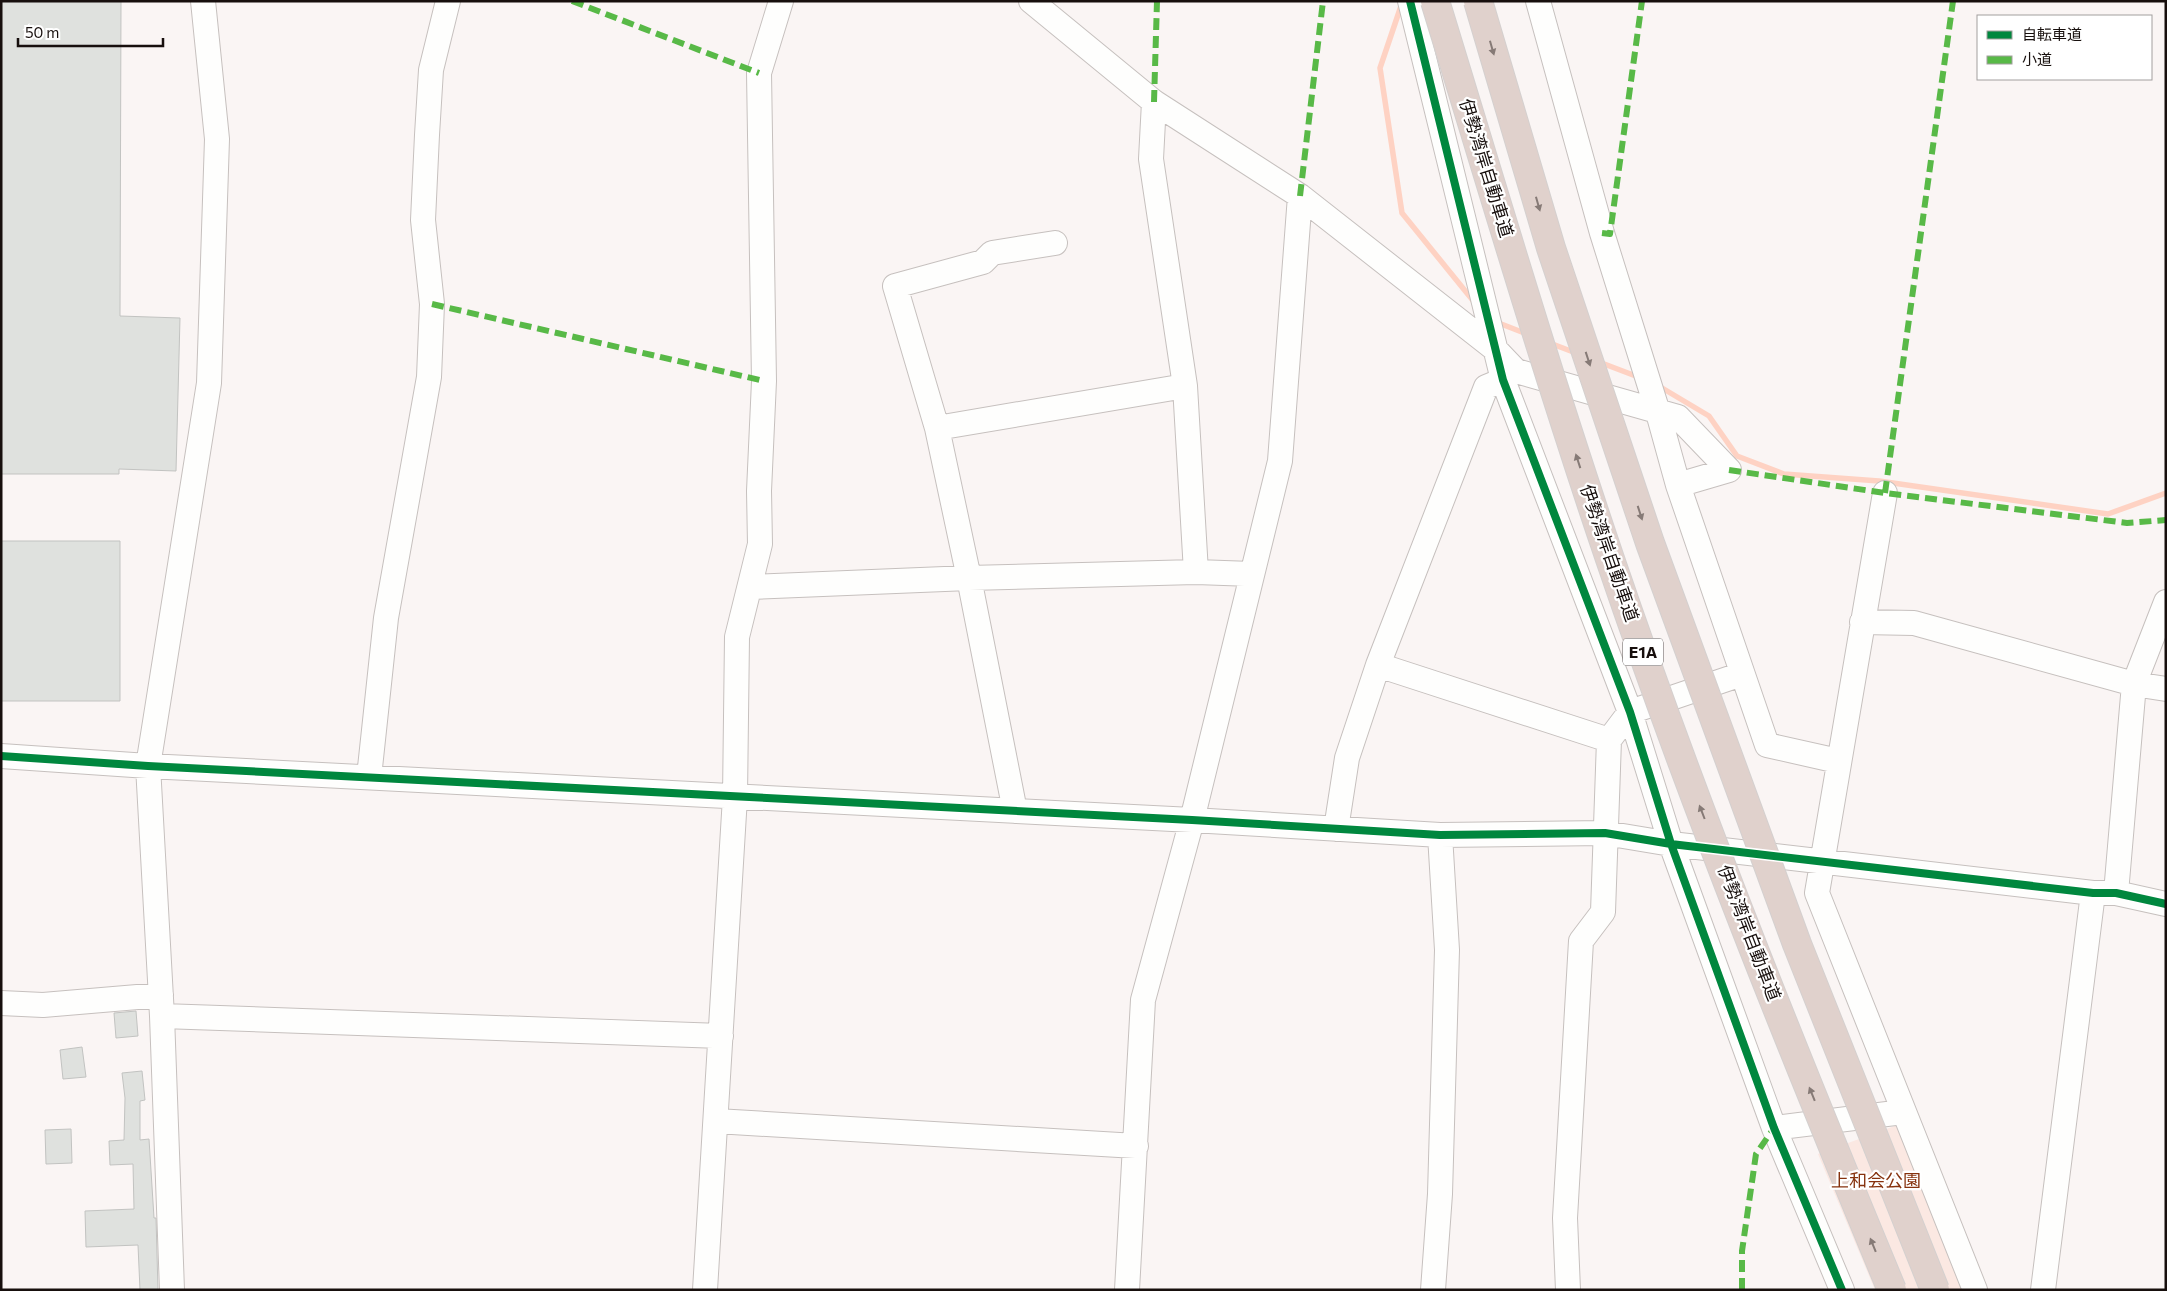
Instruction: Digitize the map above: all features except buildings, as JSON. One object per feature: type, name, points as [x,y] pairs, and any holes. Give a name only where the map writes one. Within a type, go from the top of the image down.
[{"type":"highway","name":"伊勢湾岸自動車道","points":[[1435,1],[1514,260],[1610,559],[1691,785],[1737,906],[1892,1290]]},
{"type":"highway","name":"E1A","points":[[1478,1],[1551,248],[1650,543],[1797,944],[1935,1290]]},
{"type":"street","points":[[172,1290],[161,1005],[148,766],[210,383],[217,138],[202,1]]},
{"type":"street","points":[[370,776],[386,618],[429,377],[432,304],[423,220],[427,135],[431,70],[448,1]]},
{"type":"street","points":[[705,1290],[735,797],[736,637],[760,544],[759,491],[764,381],[759,73],[782,1]]},
{"type":"street","points":[[1031,1],[1154,102],[1300,196],[1495,349],[1516,371],[1678,417],[1729,470],[1678,485]]},
{"type":"street","points":[[1410,1],[1503,380],[1630,712],[1671,844],[1774,1128],[1842,1290]]},
{"type":"street","points":[[1538,1],[1602,233],[1657,410],[1678,485],[1766,745],[1838,762]]},
{"type":"street","points":[[1154,102],[1151,158],[1185,386],[1196,572]]},
{"type":"street","points":[[1127,1290],[1143,1000],[1192,820],[1280,460],[1300,196]]},
{"type":"street","points":[[1015,811],[970,578],[937,428],[895,286],[983,262],[992,253],[1056,244]]},
{"type":"street","points":[[1336,829],[1347,758],[1378,665],[1486,387],[1503,380]]},
{"type":"street","points":[[937,428],[1185,386]]},
{"type":"street","points":[[1885,493],[1817,893],[1975,1290]]},
{"type":"street","points":[[750,588],[970,578],[1196,572],[1252,574]]},
{"type":"street","points":[[2043,1290],[2105,893],[2134,684],[2166,602]]},
{"type":"street","points":[[1862,622],[1914,623],[2134,684],[2166,689]]},
{"type":"street","points":[[1378,665],[1609,740]]},
{"type":"street","points":[[1568,1290],[1565,1218],[1582,941],[1602,912],[1609,740],[1630,712],[1742,674]]},
{"type":"street","points":[[1,756],[148,766],[370,776],[1440,835],[1606,833],[1671,844],[2105,893],[2166,904]]},
{"type":"street","points":[[1433,1290],[1440,1194],[1447,950],[1440,835]]},
{"type":"street","points":[[1,1003],[161,1005],[721,1036]]},
{"type":"street","points":[[1774,1128],[1903,1112]]},
{"type":"street","points":[[716,1121],[1136,1146]]},
{"type":"green space","name":"上和会公園","points":[[1900,1124],[1964,1290],[1875,1290],[1818,1154]]},
{"type":"waterway","points":[[1402,3],[1380,68],[1402,213],[1475,303]]},
{"type":"waterway","points":[[1496,322],[1527,334]]},
{"type":"waterway","points":[[1547,342],[1576,353]]},
{"type":"waterway","points":[[1599,362],[1641,378]]},
{"type":"waterway","points":[[1657,385],[1709,416],[1737,456],[1784,474],[1879,481],[2108,514],[2166,493]]},
{"type":"marked path","points":[[572,1],[759,73]]},
{"type":"marked path","points":[[1154,102],[1157,1]]},
{"type":"marked path","points":[[1300,196],[1323,1]]},
{"type":"marked path","points":[[1602,233],[1610,234],[1642,1]]},
{"type":"marked path","points":[[1885,493],[1953,1]]},
{"type":"marked path","points":[[432,304],[764,381]]},
{"type":"marked path","points":[[1729,470],[1885,493],[2127,523],[2166,520]]},
{"type":"marked path","points":[[1742,1290],[1742,1251],[1756,1154],[1774,1128]]},
{"type":"cycle path","points":[[1410,1],[1503,380],[1630,712],[1671,844],[1774,1128],[1842,1290]]},
{"type":"cycle path","points":[[1,756],[148,766],[1192,820],[1440,835],[1605,833],[1671,844],[2093,893],[2116,893],[2166,904]]}]
